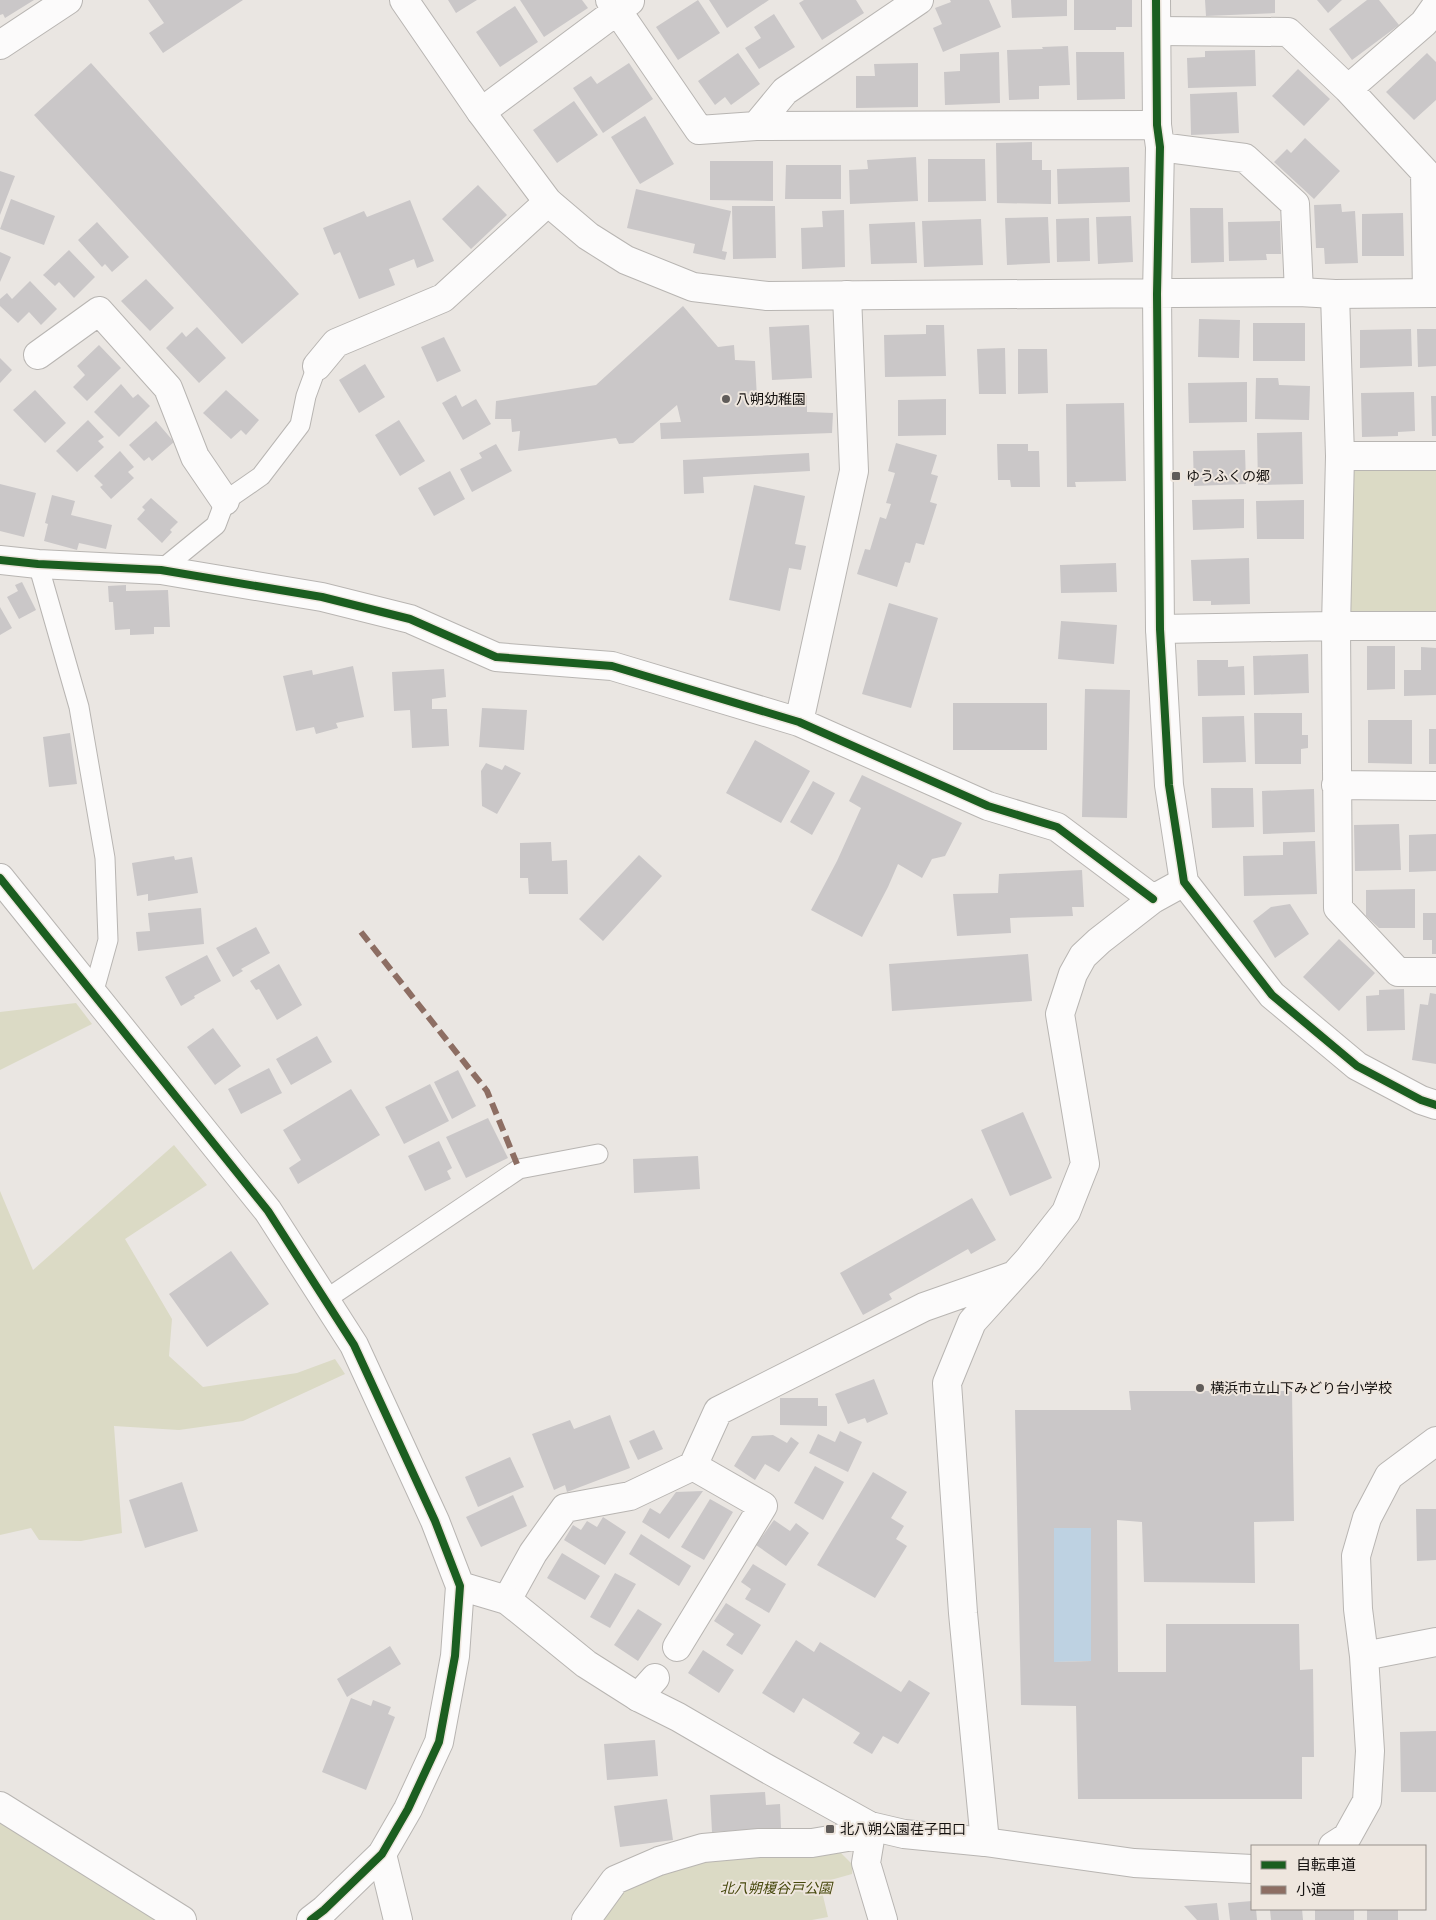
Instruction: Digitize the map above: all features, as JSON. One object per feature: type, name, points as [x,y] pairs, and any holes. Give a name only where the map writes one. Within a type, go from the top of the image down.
[{"type":"street","points":[[0,45],[68,0]]},
{"type":"street","points":[[404,0],[481,112],[548,202],[588,236],[626,260],[693,287],[767,296],[847,294],[1431,293],[1425,172],[1348,88],[1288,32],[1157,31]]},
{"type":"street","points":[[756,126],[785,91],[919,0]]},
{"type":"street","points":[[1156,0],[1159,136],[1157,294],[1160,628],[1170,785],[1184,882],[1272,995],[1357,1066],[1421,1100],[1436,1105]]},
{"type":"street","points":[[481,112],[619,3],[699,130],[756,126],[1159,136],[1245,158],[1295,204],[1299,292]]},
{"type":"street","points":[[1348,88],[1424,23],[1436,6]]},
{"type":"street","points":[[317,366],[336,343],[443,298],[548,202]]},
{"type":"street","points":[[799,722],[854,471],[847,294]]},
{"type":"street","points":[[1335,294],[1340,456],[1336,626],[1338,908],[1398,972],[1436,972]]},
{"type":"street","points":[[38,355],[99,311],[168,388],[195,458],[225,502]]},
{"type":"street","points":[[1340,456],[1436,456]]},
{"type":"street","points":[[0,560],[38,564],[161,570],[322,597],[410,619],[496,657],[612,666],[799,722],[988,806],[1057,827],[1152,899]]},
{"type":"street","points":[[1160,628],[1436,626]]},
{"type":"street","points":[[1336,785],[1436,786]]},
{"type":"street","points":[[0,878],[268,1210],[358,1354],[435,1521],[460,1586],[455,1656],[439,1742],[408,1809],[382,1854],[324,1910],[311,1920]]},
{"type":"street","points":[[985,1842],[963,1613],[948,1384],[972,1322],[1016,1275],[1066,1212],[1086,1164],[1060,1014],[1074,974],[1083,956],[1152,899],[1184,882]]},
{"type":"street","points":[[507,1600],[533,1553],[565,1508],[630,1496],[693,1466],[718,1411],[924,1307],[1016,1275]]},
{"type":"street","points":[[1335,1845],[1347,1837],[1368,1801],[1370,1750],[1364,1656],[1358,1609],[1356,1556],[1367,1518],[1389,1476],[1436,1441]]},
{"type":"street","points":[[677,1646],[764,1506],[693,1466]]},
{"type":"street","points":[[460,1586],[507,1600],[586,1664],[647,1688],[678,1717],[870,1829]]},
{"type":"street","points":[[1364,1656],[1436,1642]]},
{"type":"street","points":[[0,1806],[182,1920]]},
{"type":"street","points":[[870,1829],[866,1863],[883,1920]]},
{"type":"street","points":[[586,1920],[615,1880],[659,1861],[703,1848],[759,1842],[812,1843],[870,1829],[985,1842],[1134,1863],[1251,1869]]},
{"type":"street","points":[[382,1854],[398,1920]]},
{"type":"lane","points":[[161,570],[216,525],[225,502],[261,476],[300,425],[306,396],[317,366]]},
{"type":"lane","points":[[38,564],[79,707],[105,858],[108,940],[93,994]]},
{"type":"lane","points":[[325,1300],[520,1169],[598,1154]]},
{"type":"green space","points":[[1353,465],[1436,466],[1436,612],[1349,611]]},
{"type":"green space","points":[[76,1003],[92,1024],[0,1070],[0,1012]]},
{"type":"green space","points":[[174,1145],[207,1185],[125,1239],[172,1319],[169,1356],[203,1387],[297,1373],[335,1359],[345,1374],[243,1421],[179,1430],[114,1426],[122,1533],[81,1541],[39,1540],[31,1528],[0,1535],[0,1191],[33,1270]]},
{"type":"green space","points":[[0,1820],[161,1920],[0,1920]]},
{"type":"green space","name":"北八朔榎谷戸公園","points":[[841,1853],[853,1865],[852,1874],[820,1883],[828,1917],[812,1920],[601,1920],[618,1888],[702,1860]]},
{"type":"water","points":[[1054,1528],[1091,1528],[1091,1661],[1054,1662]]},
{"type":"building","points":[[0,0],[34,0],[5,18],[3,14],[0,15]]},
{"type":"building","points":[[148,0],[243,0],[163,53],[149,33],[164,23]]},
{"type":"building","points":[[448,0],[477,0],[456,13]]},
{"type":"building","points":[[520,0],[582,0],[588,8],[544,37]]},
{"type":"building","points":[[698,0],[720,33],[678,60],[656,27]]},
{"type":"building","points":[[709,0],[769,0],[727,28]]},
{"type":"building","points":[[804,0],[856,0],[864,13],[822,40],[799,3]]},
{"type":"building","points":[[950,0],[989,0],[1001,27],[943,52],[933,28],[942,24],[935,8],[951,2]]},
{"type":"building","points":[[1011,0],[1067,0],[1067,16],[1012,18]]},
{"type":"building","points":[[1074,0],[1132,0],[1132,27],[1116,27],[1116,30],[1074,30]]},
{"type":"building","points":[[1205,0],[1275,0],[1275,13],[1206,16]]},
{"type":"building","points":[[1317,0],[1342,0],[1328,13]]},
{"type":"building","points":[[1367,0],[1379,0],[1399,25],[1352,60],[1329,29]]},
{"type":"building","points":[[515,6],[538,42],[500,67],[476,32]]},
{"type":"building","points":[[774,14],[795,47],[759,69],[745,48],[761,38],[754,27]]},
{"type":"building","points":[[1068,46],[1070,85],[1039,86],[1039,99],[1009,100],[1007,50]]},
{"type":"building","points":[[1255,50],[1256,86],[1188,88],[1187,58],[1205,57],[1205,51]]},
{"type":"building","points":[[999,52],[1000,103],[945,105],[944,72],[960,71],[960,54]]},
{"type":"building","points":[[1076,52],[1124,52],[1125,99],[1077,100]]},
{"type":"building","points":[[738,53],[760,84],[731,105],[725,97],[715,105],[698,81]]},
{"type":"building","points":[[1427,53],[1436,62],[1436,100],[1414,120],[1386,92]]},
{"type":"building","points":[[91,63],[299,294],[242,344],[34,115]]},
{"type":"building","points":[[629,63],[653,99],[603,133],[573,88],[591,76],[597,84]]},
{"type":"building","points":[[918,63],[918,107],[856,108],[856,76],[875,76],[874,64]]},
{"type":"building","points":[[1298,69],[1330,99],[1304,126],[1272,96]]},
{"type":"building","points":[[1237,92],[1239,133],[1191,135],[1190,94]]},
{"type":"building","points":[[574,101],[598,135],[557,163],[533,130]]},
{"type":"building","points":[[645,116],[674,164],[640,184],[611,137]]},
{"type":"building","points":[[1305,138],[1340,171],[1314,199],[1274,162],[1287,149],[1291,153]]},
{"type":"building","points":[[1032,142],[1032,160],[1042,160],[1042,170],[1051,170],[1051,204],[997,203],[996,143]]},
{"type":"building","points":[[916,157],[918,201],[850,204],[849,170],[868,169],[867,160]]},
{"type":"building","points":[[928,159],[985,159],[986,201],[928,202]]},
{"type":"building","points":[[710,161],[773,161],[773,201],[710,200]]},
{"type":"building","points":[[786,165],[841,165],[841,199],[785,199]]},
{"type":"building","points":[[1129,167],[1130,202],[1058,204],[1057,169]]},
{"type":"building","points":[[0,171],[15,176],[0,215]]},
{"type":"building","points":[[478,185],[507,215],[471,249],[442,219]]},
{"type":"building","points":[[636,189],[731,211],[722,251],[727,252],[725,260],[693,253],[695,244],[627,228]]},
{"type":"building","points":[[11,199],[55,216],[44,245],[0,229]]},
{"type":"building","points":[[410,200],[434,261],[417,268],[414,259],[389,269],[395,285],[359,299],[340,252],[334,255],[323,228],[364,211],[367,217]]},
{"type":"building","points":[[1341,204],[1342,212],[1355,211],[1358,263],[1325,264],[1324,248],[1316,248],[1314,205]]},
{"type":"building","points":[[732,206],[775,206],[776,258],[733,259]]},
{"type":"building","points":[[1190,208],[1223,208],[1224,262],[1191,263]]},
{"type":"building","points":[[844,210],[845,267],[802,269],[801,228],[823,227],[822,211]]},
{"type":"building","points":[[1403,213],[1404,256],[1362,256],[1362,214]]},
{"type":"building","points":[[1131,216],[1133,262],[1098,264],[1096,217]]},
{"type":"building","points":[[1048,217],[1050,263],[1007,265],[1005,218]]},
{"type":"building","points":[[1089,218],[1090,261],[1057,262],[1056,219]]},
{"type":"building","points":[[981,219],[983,265],[924,267],[922,221]]},
{"type":"building","points":[[1280,221],[1281,254],[1266,254],[1267,260],[1229,261],[1228,222]]},
{"type":"building","points":[[97,222],[129,257],[112,272],[105,264],[102,267],[78,240]]},
{"type":"building","points":[[915,222],[917,263],[871,264],[869,224]]},
{"type":"building","points":[[69,250],[95,277],[74,298],[59,282],[55,286],[43,275]]},
{"type":"building","points":[[0,252],[11,257],[0,282]]},
{"type":"building","points":[[146,279],[174,308],[150,331],[121,301]]},
{"type":"building","points":[[30,281],[57,309],[41,325],[29,312],[18,323],[0,306],[0,299],[7,293],[12,299]]},
{"type":"building","points":[[683,306],[718,347],[734,345],[735,360],[755,361],[757,398],[807,395],[807,412],[833,413],[832,433],[661,439],[660,423],[681,422],[677,405],[633,443],[619,444],[616,438],[518,451],[520,431],[512,432],[511,419],[495,419],[496,401],[596,385]]},
{"type":"building","points":[[1199,319],[1240,320],[1239,358],[1198,357]]},
{"type":"building","points":[[1253,323],[1305,323],[1305,361],[1253,361]]},
{"type":"building","points":[[809,325],[812,378],[772,380],[769,327]]},
{"type":"building","points":[[926,325],[944,325],[946,376],[885,377],[884,335],[926,334]]},
{"type":"building","points":[[197,327],[226,358],[199,383],[166,348],[182,332],[186,337]]},
{"type":"building","points":[[1411,329],[1412,366],[1360,368],[1360,330]]},
{"type":"building","points":[[1417,329],[1436,329],[1436,366],[1418,367]]},
{"type":"building","points":[[444,337],[461,371],[437,382],[421,347]]},
{"type":"building","points":[[99,345],[121,368],[87,401],[73,387],[85,375],[77,366]]},
{"type":"building","points":[[1005,348],[1006,394],[979,394],[977,349]]},
{"type":"building","points":[[1018,349],[1047,349],[1048,393],[1018,394]]},
{"type":"building","points":[[0,358],[12,370],[0,383]]},
{"type":"building","points":[[365,364],[385,397],[359,413],[339,380]]},
{"type":"building","points":[[1256,378],[1278,378],[1279,385],[1310,386],[1309,420],[1255,419]]},
{"type":"building","points":[[1247,382],[1247,422],[1189,423],[1188,383]]},
{"type":"building","points":[[121,384],[133,398],[138,394],[150,406],[119,437],[94,412]]},
{"type":"building","points":[[35,390],[66,423],[45,443],[13,410]]},
{"type":"building","points":[[226,390],[259,420],[246,435],[241,430],[231,439],[203,413]]},
{"type":"building","points":[[1414,392],[1415,431],[1398,432],[1398,436],[1362,437],[1361,393]]},
{"type":"building","points":[[456,395],[462,407],[476,399],[491,424],[463,440],[442,403]]},
{"type":"building","points":[[1431,396],[1436,396],[1436,436],[1432,436]]},
{"type":"building","points":[[946,399],[946,435],[898,436],[898,400]]},
{"type":"building","points":[[1124,403],[1126,481],[1075,482],[1076,487],[1067,487],[1066,404]]},
{"type":"building","points":[[88,420],[104,437],[98,441],[104,447],[77,472],[56,451]]},
{"type":"building","points":[[399,420],[425,461],[400,476],[375,435]]},
{"type":"building","points":[[156,421],[174,442],[152,461],[149,457],[144,461],[129,445]]},
{"type":"building","points":[[1302,432],[1303,484],[1258,485],[1257,433]]},
{"type":"building","points":[[896,443],[937,455],[931,474],[938,476],[930,502],[937,504],[924,545],[916,543],[910,563],[905,562],[897,587],[857,574],[865,549],[870,550],[880,517],[886,519],[891,504],[886,503],[895,473],[888,471]]},
{"type":"building","points":[[496,444],[512,471],[472,492],[460,469],[482,458],[479,453]]},
{"type":"building","points":[[997,444],[1028,444],[1028,451],[1039,451],[1040,487],[1011,487],[1010,480],[998,480]]},
{"type":"building","points":[[1245,450],[1246,484],[1194,486],[1193,451]]},
{"type":"building","points":[[120,451],[134,467],[128,472],[134,478],[111,499],[100,487],[103,485],[94,476]]},
{"type":"building","points":[[809,453],[810,471],[703,477],[704,493],[684,494],[683,460]]},
{"type":"building","points":[[450,471],[465,499],[434,516],[418,488]]},
{"type":"building","points":[[0,484],[36,493],[24,537],[0,531]]},
{"type":"building","points":[[754,485],[805,496],[795,544],[806,546],[801,570],[789,568],[780,611],[729,600]]},
{"type":"building","points":[[52,495],[75,501],[71,515],[112,525],[106,549],[79,543],[77,550],[44,541],[48,524],[45,523]]},
{"type":"building","points":[[151,498],[178,522],[170,530],[172,532],[162,543],[137,519],[145,510],[142,507]]},
{"type":"building","points":[[1244,499],[1244,528],[1193,530],[1192,500]]},
{"type":"building","points":[[1304,500],[1304,539],[1257,539],[1256,501]]},
{"type":"building","points":[[1249,558],[1250,604],[1211,605],[1211,601],[1193,601],[1191,560]]},
{"type":"building","points":[[1116,563],[1117,592],[1061,593],[1060,565]]},
{"type":"building","points":[[22,582],[36,610],[19,619],[7,597],[18,591],[15,585]]},
{"type":"building","points":[[126,585],[126,591],[168,590],[170,627],[154,627],[154,634],[130,635],[130,629],[115,630],[113,602],[109,602],[108,586]]},
{"type":"building","points":[[889,603],[938,618],[911,708],[862,694]]},
{"type":"building","points":[[0,607],[12,628],[0,635]]},
{"type":"building","points":[[1061,621],[1117,625],[1114,664],[1058,659]]},
{"type":"building","points":[[1367,646],[1395,646],[1395,689],[1367,690]]},
{"type":"building","points":[[1421,647],[1436,648],[1436,695],[1404,696],[1404,670],[1421,670]]},
{"type":"building","points":[[1308,654],[1309,693],[1254,695],[1253,656]]},
{"type":"building","points":[[1197,660],[1228,660],[1228,667],[1244,666],[1245,695],[1198,696]]},
{"type":"building","points":[[353,666],[364,717],[336,723],[338,728],[316,734],[314,727],[296,731],[283,676],[312,670],[313,675]]},
{"type":"building","points":[[444,669],[446,697],[432,699],[432,709],[447,709],[449,746],[412,748],[410,710],[394,711],[392,672]]},
{"type":"building","points":[[1085,689],[1130,690],[1127,818],[1082,817]]},
{"type":"building","points":[[953,703],[1047,703],[1047,750],[953,750]]},
{"type":"building","points":[[482,708],[527,710],[524,750],[479,747]]},
{"type":"building","points":[[1254,713],[1302,713],[1302,735],[1308,735],[1308,748],[1301,749],[1301,764],[1255,764]]},
{"type":"building","points":[[1244,716],[1246,762],[1203,763],[1202,717]]},
{"type":"building","points":[[1368,720],[1412,720],[1412,764],[1368,763]]},
{"type":"building","points":[[1429,729],[1436,729],[1436,764],[1429,764]]},
{"type":"building","points":[[70,733],[77,784],[49,787],[43,737]]},
{"type":"building","points":[[755,740],[810,771],[781,823],[726,793]]},
{"type":"building","points":[[486,763],[502,770],[505,765],[521,773],[497,814],[482,806],[481,771]]},
{"type":"building","points":[[862,775],[962,823],[945,856],[932,859],[922,878],[898,864],[862,937],[811,910],[837,861],[861,808],[849,801]]},
{"type":"building","points":[[813,781],[835,793],[812,835],[790,822]]},
{"type":"building","points":[[1211,788],[1253,788],[1254,827],[1212,828]]},
{"type":"building","points":[[1314,789],[1315,832],[1263,834],[1262,791]]},
{"type":"building","points":[[1399,824],[1401,870],[1355,871],[1354,825]]},
{"type":"building","points":[[1436,834],[1436,871],[1409,872],[1409,835]]},
{"type":"building","points":[[1315,841],[1317,894],[1244,896],[1243,856],[1283,855],[1283,842]]},
{"type":"building","points":[[551,842],[552,861],[567,860],[568,894],[529,894],[528,878],[520,878],[520,843]]},
{"type":"building","points":[[639,855],[662,876],[603,941],[579,919]]},
{"type":"building","points":[[174,856],[175,860],[192,857],[198,893],[148,901],[148,894],[137,896],[132,863]]},
{"type":"building","points":[[1082,870],[1084,907],[1072,907],[1073,916],[1010,918],[1011,933],[957,936],[953,894],[998,893],[999,874]]},
{"type":"building","points":[[1415,889],[1415,928],[1379,928],[1366,916],[1366,890]]},
{"type":"building","points":[[1290,904],[1309,934],[1275,958],[1253,921],[1271,907]]},
{"type":"building","points":[[201,908],[204,944],[138,951],[136,932],[150,931],[148,913]]},
{"type":"building","points":[[1423,913],[1436,913],[1436,954],[1432,954],[1432,940],[1423,940]]},
{"type":"building","points":[[256,927],[270,953],[241,969],[243,971],[233,977],[216,948]]},
{"type":"building","points":[[1339,939],[1375,973],[1339,1011],[1303,977]]},
{"type":"building","points":[[1028,954],[1032,1001],[892,1011],[889,964]]},
{"type":"building","points":[[207,955],[221,981],[194,996],[195,998],[181,1006],[165,977]]},
{"type":"building","points":[[279,964],[302,1005],[277,1020],[259,989],[256,990],[250,981]]},
{"type":"building","points":[[1404,989],[1405,1030],[1367,1031],[1366,996],[1379,995],[1379,990]]},
{"type":"building","points":[[1430,993],[1436,994],[1436,1064],[1412,1060],[1420,1004],[1428,1005]]},
{"type":"building","points":[[213,1028],[241,1066],[215,1085],[187,1047]]},
{"type":"building","points":[[317,1036],[332,1062],[291,1085],[276,1059]]},
{"type":"building","points":[[269,1068],[282,1093],[241,1114],[228,1089]]},
{"type":"building","points":[[458,1070],[476,1106],[452,1119],[434,1082]]},
{"type":"building","points":[[430,1084],[449,1121],[404,1144],[385,1107]]},
{"type":"building","points":[[351,1089],[380,1135],[298,1184],[289,1168],[301,1160],[283,1130]]},
{"type":"building","points":[[1023,1112],[1052,1178],[1010,1196],[981,1130]]},
{"type":"building","points":[[488,1118],[508,1158],[466,1178],[446,1137]]},
{"type":"building","points":[[439,1141],[452,1168],[447,1171],[451,1179],[425,1191],[408,1156]]},
{"type":"building","points":[[698,1156],[700,1189],[634,1193],[633,1159]]},
{"type":"building","points":[[972,1198],[996,1240],[971,1254],[968,1249],[889,1294],[892,1299],[863,1315],[840,1273]]},
{"type":"building","points":[[231,1251],[269,1304],[207,1347],[169,1294]]},
{"type":"building","points":[[874,1379],[888,1414],[867,1423],[865,1418],[848,1424],[835,1394]]},
{"type":"building","points":[[1129,1391],[1292,1391],[1294,1521],[1254,1522],[1255,1583],[1144,1582],[1142,1522],[1117,1520],[1118,1672],[1166,1672],[1166,1624],[1299,1624],[1300,1670],[1313,1669],[1314,1757],[1302,1757],[1302,1799],[1078,1799],[1076,1706],[1021,1705],[1015,1410],[1131,1410]],"holes":[[[1054,1528],[1091,1528],[1091,1661],[1054,1662]]]},
{"type":"building","points":[[780,1398],[818,1398],[818,1406],[827,1406],[827,1426],[780,1425]]},
{"type":"building","points":[[610,1415],[630,1468],[567,1492],[565,1485],[554,1490],[532,1434],[570,1420],[574,1429]]},
{"type":"building","points":[[654,1430],[663,1449],[638,1460],[629,1441]]},
{"type":"building","points":[[840,1431],[862,1442],[848,1472],[809,1453],[818,1434],[835,1442]]},
{"type":"building","points":[[773,1435],[787,1443],[791,1437],[799,1443],[779,1472],[765,1464],[755,1480],[734,1466],[752,1436]]},
{"type":"building","points":[[510,1457],[524,1487],[478,1507],[465,1477]]},
{"type":"building","points":[[815,1466],[844,1482],[823,1520],[794,1503]]},
{"type":"building","points":[[873,1472],[907,1492],[891,1518],[904,1526],[896,1539],[907,1546],[875,1598],[817,1565]]},
{"type":"building","points":[[182,1482],[198,1531],[145,1548],[129,1500]]},
{"type":"building","points":[[703,1491],[669,1539],[642,1522],[650,1508],[660,1514],[676,1492]]},
{"type":"building","points":[[513,1495],[527,1526],[481,1547],[466,1517]]},
{"type":"building","points":[[710,1499],[733,1512],[704,1560],[681,1547]]},
{"type":"building","points":[[1416,1509],[1436,1509],[1436,1560],[1417,1561]]},
{"type":"building","points":[[603,1517],[626,1532],[605,1565],[564,1540],[573,1525],[581,1530],[587,1521],[597,1527]]},
{"type":"building","points":[[774,1520],[790,1531],[796,1523],[809,1533],[786,1566],[756,1545]]},
{"type":"building","points":[[641,1534],[691,1566],[679,1586],[629,1554]]},
{"type":"building","points":[[562,1553],[600,1576],[585,1600],[547,1578]]},
{"type":"building","points":[[753,1564],[786,1584],[769,1613],[745,1599],[751,1589],[741,1582]]},
{"type":"building","points":[[615,1573],[636,1584],[610,1628],[590,1617]]},
{"type":"building","points":[[726,1603],[761,1625],[742,1655],[726,1645],[734,1634],[714,1621]]},
{"type":"building","points":[[638,1609],[662,1624],[638,1661],[614,1645]]},
{"type":"building","points":[[796,1640],[814,1652],[820,1642],[901,1692],[909,1680],[930,1693],[898,1744],[883,1736],[872,1754],[853,1743],[860,1733],[803,1698],[794,1713],[762,1693]]},
{"type":"building","points":[[390,1646],[401,1664],[347,1697],[337,1679]]},
{"type":"building","points":[[703,1650],[734,1670],[719,1693],[688,1673]]},
{"type":"building","points":[[351,1698],[371,1706],[373,1700],[391,1707],[388,1714],[395,1717],[366,1790],[322,1772]]},
{"type":"building","points":[[1436,1731],[1436,1792],[1401,1792],[1400,1732]]},
{"type":"building","points":[[655,1740],[658,1776],[607,1780],[604,1744]]},
{"type":"building","points":[[765,1792],[766,1805],[780,1804],[781,1828],[712,1832],[710,1795]]},
{"type":"building","points":[[667,1799],[673,1840],[620,1847],[614,1806]]},
{"type":"building","points":[[1251,1901],[1251,1910],[1256,1910],[1257,1920],[1230,1920],[1228,1903]]},
{"type":"building","points":[[1217,1903],[1219,1920],[1197,1920],[1184,1906]]},
{"type":"building","points":[[1270,1910],[1302,1910],[1303,1920],[1271,1920]]},
{"type":"building","points":[[1315,1910],[1354,1910],[1354,1920],[1315,1920]]},
{"type":"building","points":[[1367,1910],[1398,1910],[1398,1920],[1367,1920]]},
{"type":"marked path","points":[[361,932],[487,1091],[519,1169]]},
{"type":"cycle path","points":[[1156,0],[1157,125],[1160,147],[1157,294],[1160,629],[1169,785],[1184,882],[1272,995],[1357,1066],[1421,1100],[1436,1105]]},
{"type":"cycle path","points":[[0,560],[38,564],[161,570],[322,597],[410,619],[496,657],[612,666],[799,722],[988,806],[1057,827],[1153,899]]},
{"type":"cycle path","points":[[0,878],[268,1211],[354,1345],[435,1521],[460,1586],[455,1656],[439,1742],[408,1809],[382,1854],[324,1910],[311,1920]]},
{"type":"place","name":"八朔幼稚園","points":[[726,399]]},
{"type":"place","name":"ゆうふくの郷","points":[[1176,476]]},
{"type":"place","name":"横浜市立山下みどり台小学校","points":[[1200,1388]]},
{"type":"place","name":"北八朔公園荏子田口","points":[[830,1829]]}]
